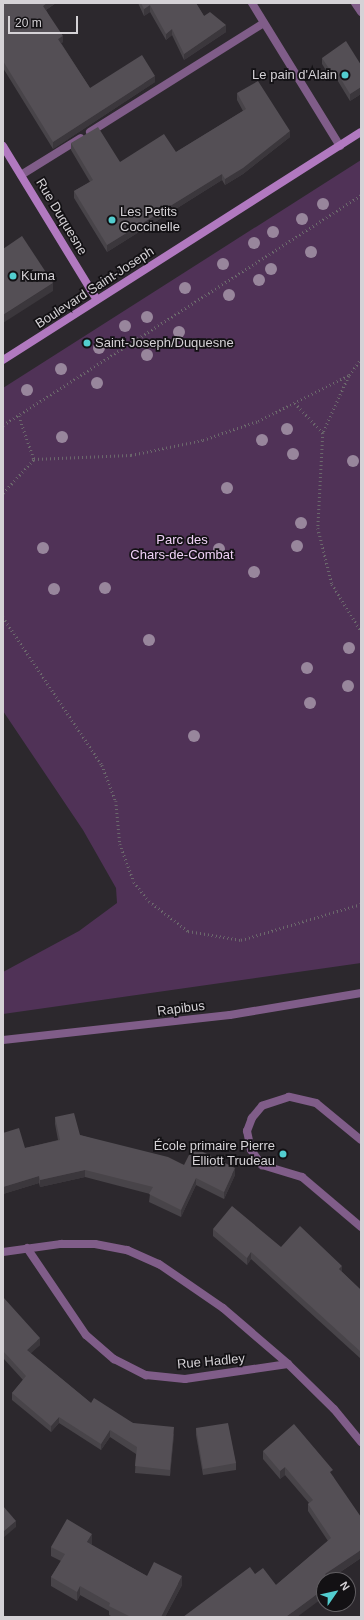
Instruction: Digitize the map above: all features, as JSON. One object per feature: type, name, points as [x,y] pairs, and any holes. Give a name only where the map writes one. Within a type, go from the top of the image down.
[{"type":"main road","name":"Boulevard Saint-Joseph","points":[[3,360],[361,132]]},
{"type":"main road","name":"Rue Duquesne","points":[[3,146],[97,300]]},
{"type":"street","points":[[252,3],[340,146]]},
{"type":"street","points":[[355,3],[361,12]]},
{"type":"street","points":[[21,175],[264,23]]},
{"type":"street","name":"Rapibus","points":[[3,1040],[230,1015],[361,993]]},
{"type":"street","points":[[361,1140],[312,1101],[289,1097],[262,1106],[252,1118],[248,1131],[253,1155],[267,1168],[309,1181],[361,1227]]},
{"type":"street","name":"Rue Hadley","points":[[3,1252],[27,1248],[95,1244],[134,1253],[159,1264],[223,1308],[288,1364],[334,1409],[361,1442]]},
{"type":"street","name":"Rue Hadley","points":[[27,1248],[86,1335],[114,1359],[146,1375],[185,1378],[288,1364]]},
{"type":"path","points":[[3,425],[361,195]]},
{"type":"path","points":[[361,359],[349,375],[323,433],[318,528],[332,584],[361,631]]},
{"type":"path","points":[[3,493],[34,459],[138,454],[210,438],[258,422],[349,375]]},
{"type":"path","points":[[295,403],[323,433]]},
{"type":"path","points":[[19,416],[34,459]]},
{"type":"path","points":[[3,617],[102,765],[116,801],[120,844],[134,882],[149,901],[188,931],[242,940],[361,904]]},
{"type":"green space","name":"Parc des Chars-de-Combat","points":[[361,160],[361,963],[3,1014],[3,972],[79,931],[117,903],[116,888],[83,830],[3,711],[3,388]]},
{"type":"building","points":[[3,3],[47,3],[43,6],[63,36],[58,39],[90,88],[142,55],[155,76],[53,142],[3,61]]},
{"type":"building","points":[[141,3],[196,3],[204,16],[210,12],[226,25],[184,54],[172,29],[166,34],[150,5],[144,9]]},
{"type":"building","name":"Le pain d'Alain","points":[[346,41],[361,65],[361,87],[350,94],[336,71],[332,73],[322,58]]},
{"type":"building","points":[[258,81],[290,131],[243,168],[225,179],[222,174],[107,245],[74,191],[93,180],[71,143],[98,127],[120,162],[164,134],[176,152],[246,109],[237,93]]},
{"type":"building","points":[[22,236],[53,283],[3,315],[3,249]]},
{"type":"building","points":[[74,1113],[80,1135],[168,1157],[184,1165],[193,1147],[235,1168],[224,1192],[196,1178],[181,1210],[149,1194],[153,1187],[85,1170],[40,1180],[39,1176],[3,1187],[3,1133],[19,1128],[25,1148],[60,1140],[55,1117]]},
{"type":"building","points":[[232,1206],[281,1247],[300,1226],[342,1266],[339,1269],[361,1290],[361,1352],[251,1252],[247,1258],[213,1229]]},
{"type":"building","points":[[3,1297],[40,1338],[27,1350],[91,1403],[94,1398],[133,1423],[174,1427],[170,1470],[135,1466],[137,1447],[110,1430],[101,1444],[59,1417],[51,1426],[12,1393],[26,1376],[3,1351]]},
{"type":"building","points":[[228,1423],[236,1463],[203,1469],[196,1428]]},
{"type":"building","points":[[294,1424],[333,1470],[330,1472],[361,1517],[361,1550],[328,1572],[316,1572],[316,1595],[286,1617],[183,1617],[250,1567],[255,1574],[263,1568],[276,1585],[331,1538],[308,1504],[313,1500],[285,1467],[280,1471],[263,1451]]},
{"type":"building","points":[[3,1506],[16,1521],[3,1532]]},
{"type":"building","points":[[67,1519],[92,1534],[87,1542],[147,1576],[154,1562],[182,1576],[161,1617],[131,1617],[109,1606],[110,1603],[80,1586],[77,1592],[51,1577],[65,1554],[51,1547]]},
{"type":"place","name":"Le pain d'Alain","points":[[345,75]]},
{"type":"place","name":"Les Petits Coccinelle","points":[[112,220]]},
{"type":"place","name":"Kuma","points":[[13,276]]},
{"type":"place","name":"Saint-Joseph/Duquesne","points":[[87,343]]},
{"type":"place","name":"École primaire Pierre Elliott Trudeau","points":[[283,1154]]}]
